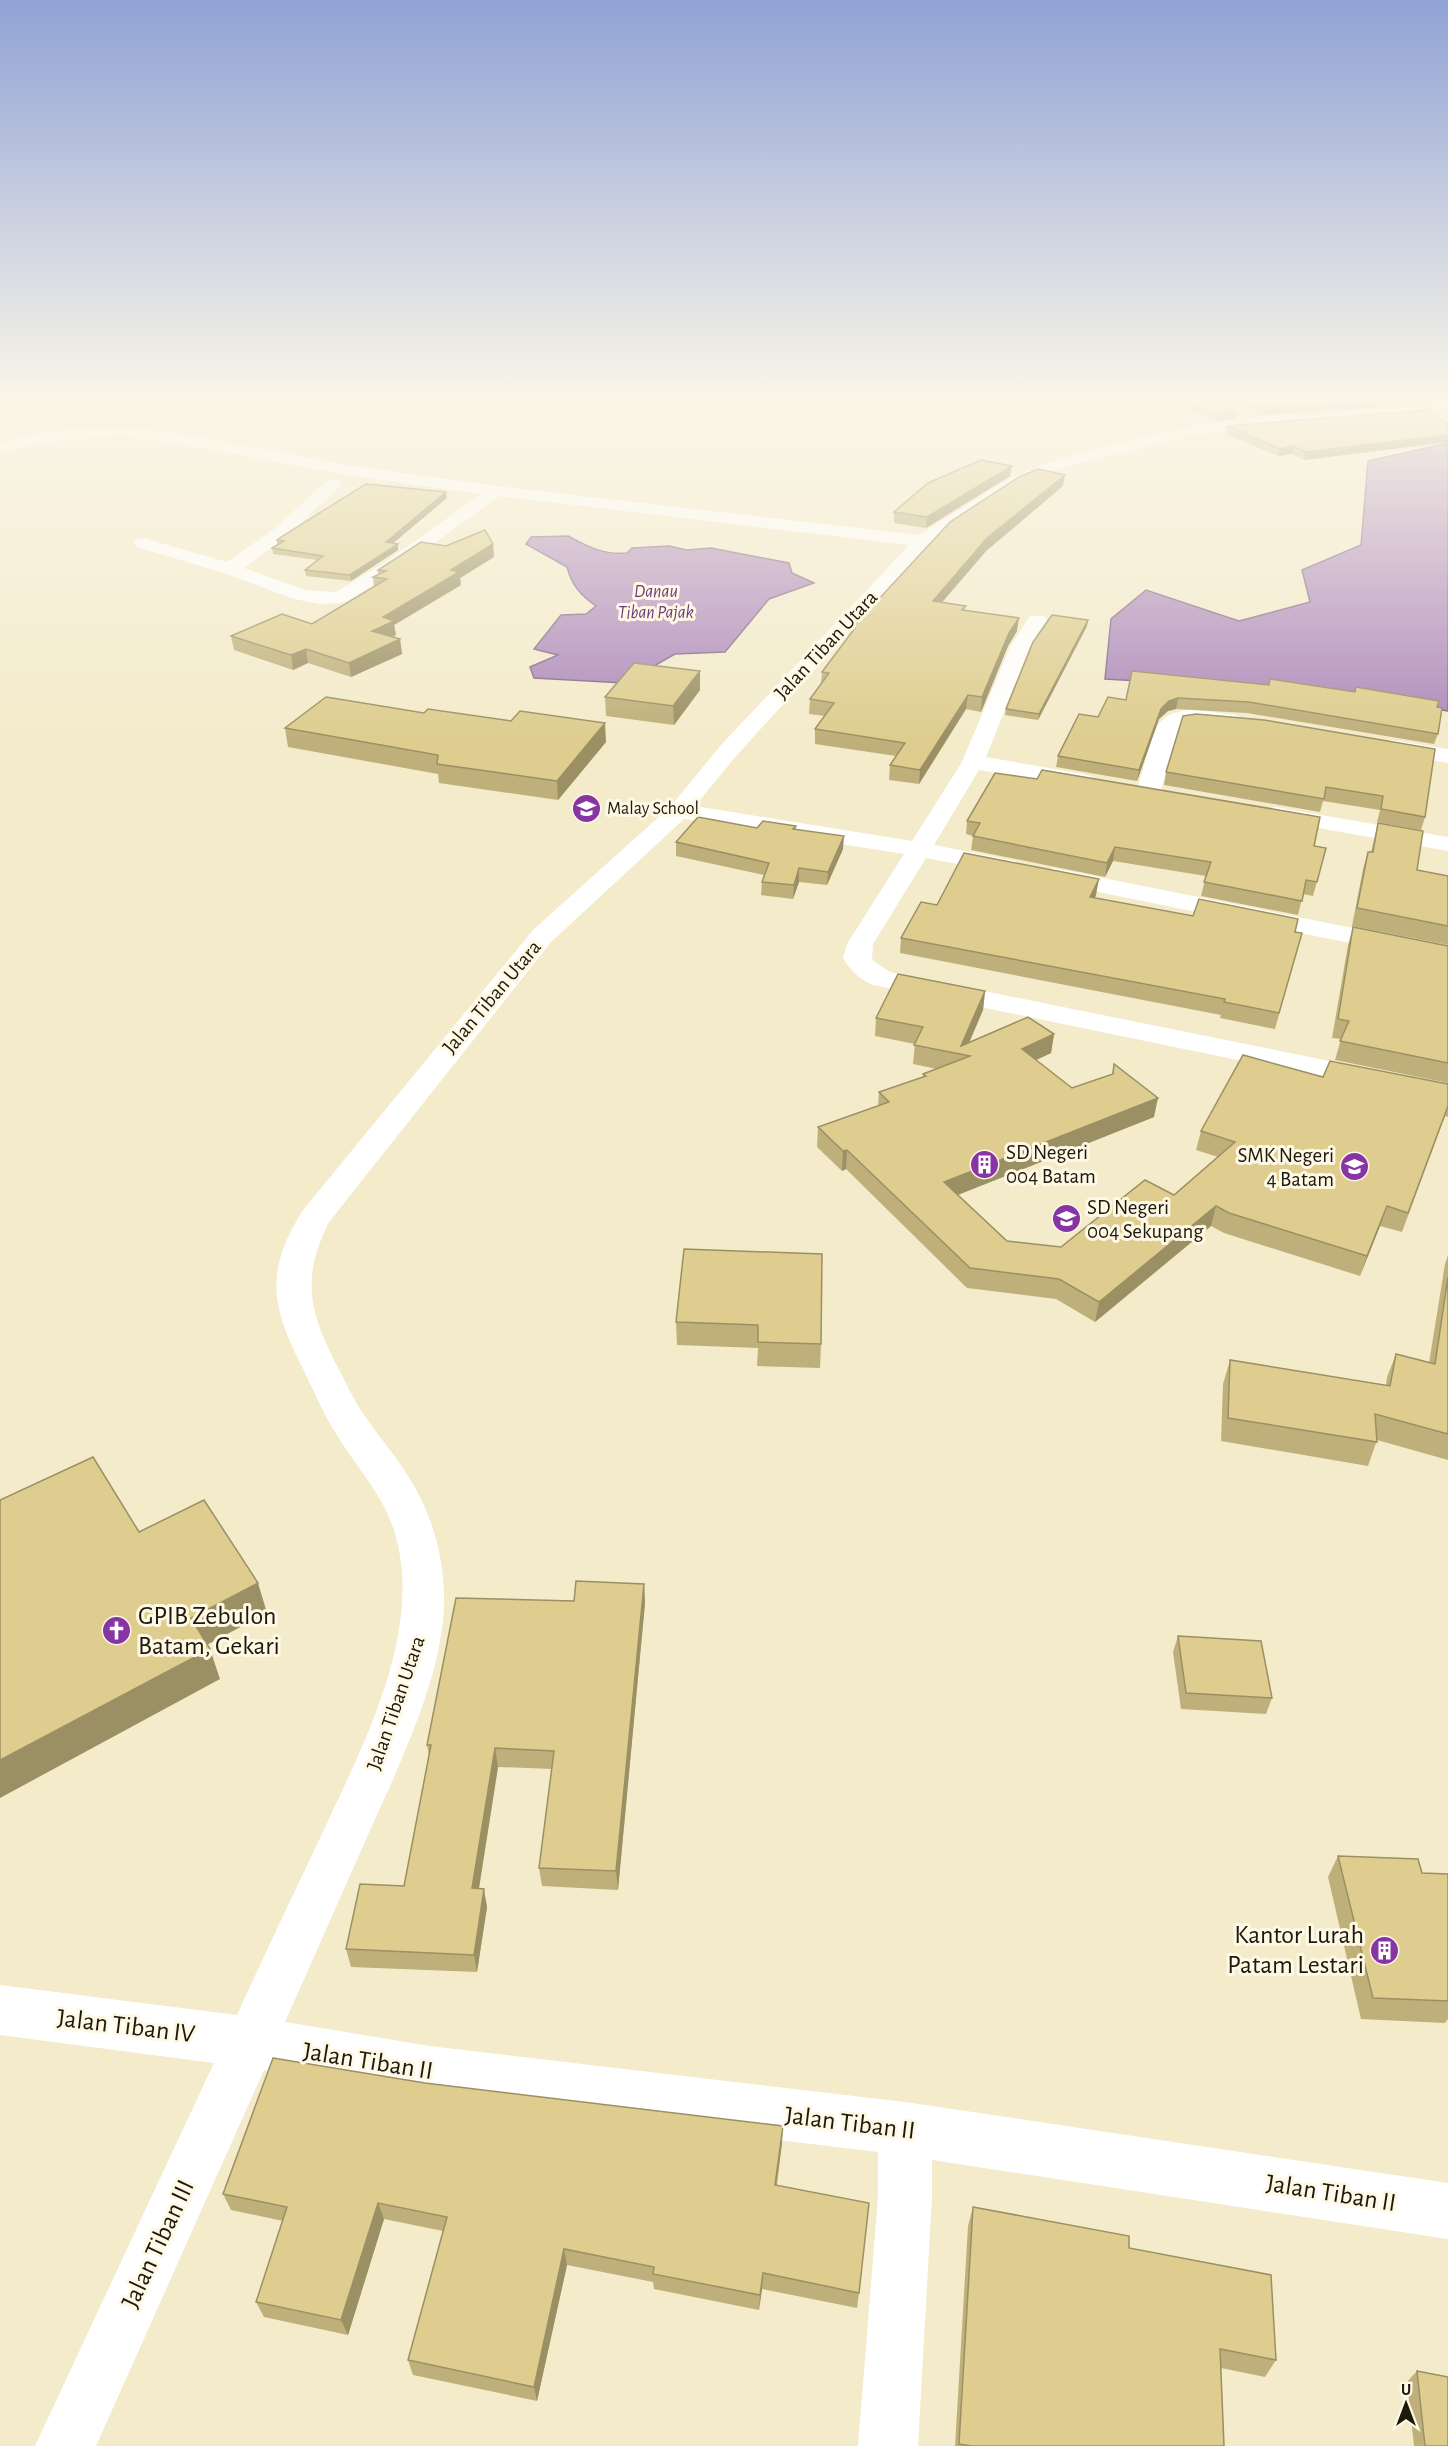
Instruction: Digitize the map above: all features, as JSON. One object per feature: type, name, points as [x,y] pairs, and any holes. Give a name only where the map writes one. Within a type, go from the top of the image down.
[{"type":"street","points":[[230,569],[280,533],[305,510]]},
{"type":"street","points":[[143,543],[230,569],[301,595],[321,598],[340,597],[393,565],[469,510]]},
{"type":"street","points":[[656,510],[922,542]]},
{"type":"street","name":"Jalan Tiban Utara","points":[[251,2042],[381,1756],[411,1672],[421,1636],[424,1605],[422,1570],[414,1533],[399,1494],[348,1422],[303,1334],[292,1293],[302,1243],[315,1218],[332,1194],[535,944],[562,916],[679,811],[729,750],[922,542],[969,510]]},
{"type":"street","points":[[1036,620],[1020,647],[973,762],[860,944],[857,958],[869,974],[883,980],[1448,1094]]},
{"type":"street","points":[[1125,788],[1159,794],[1169,725],[1174,720],[1192,716],[1247,722]]},
{"type":"street","points":[[1377,744],[1448,756]]},
{"type":"street","points":[[973,762],[1101,784]]},
{"type":"street","points":[[1252,810],[1448,844]]},
{"type":"street","points":[[679,811],[919,849],[1448,955]]},
{"type":"street","name":"Jalan Tiban IV","points":[[0,2010],[251,2042]]},
{"type":"street","name":"Jalan Tiban II","points":[[251,2042],[430,2072],[905,2129],[1448,2211]]},
{"type":"street","name":"Jalan Tiban III","points":[[65,2446],[251,2042]]},
{"type":"street","points":[[888,2446],[905,2197],[905,2129]]},
{"type":"water","points":[[1364,510],[1448,510],[1448,711],[1332,692],[1105,679],[1111,619],[1146,590],[1239,621],[1310,602],[1302,570],[1361,545]]},
{"type":"water","name":"Danau Tiban Pajak","points":[[568,536],[589,547],[611,553],[627,553],[632,548],[669,546],[687,550],[711,548],[789,563],[792,573],[814,583],[769,599],[725,652],[675,654],[624,683],[534,678],[530,667],[558,655],[534,649],[561,615],[586,614],[596,606],[577,589],[567,567],[526,544],[531,537]]},
{"type":"building","points":[[324,510],[424,510],[386,542],[398,544],[350,575],[305,570],[323,556],[272,548],[284,541],[277,540]]},
{"type":"building","points":[[896,510],[938,510],[927,517],[894,512]]},
{"type":"building","points":[[968,510],[1021,510],[987,538],[933,601],[966,606],[962,610],[1019,618],[1009,633],[982,697],[968,695],[920,770],[890,765],[905,743],[815,729],[834,703],[810,699],[829,673],[822,672],[855,628],[852,628],[950,522]]},
{"type":"building","points":[[485,530],[493,544],[451,570],[459,572],[383,617],[394,621],[372,631],[400,639],[349,663],[306,649],[291,655],[231,636],[282,614],[312,624],[387,579],[373,577],[386,571],[378,570],[421,542],[446,546]]},
{"type":"building","points":[[1052,615],[1088,620],[1039,714],[1006,709],[1033,642]]},
{"type":"building","points":[[634,663],[700,671],[673,706],[605,697]]},
{"type":"building","points":[[1132,671],[1269,685],[1270,679],[1355,692],[1356,687],[1439,701],[1437,707],[1442,708],[1438,734],[1249,702],[1178,698],[1169,701],[1161,709],[1139,770],[1058,756],[1079,714],[1098,717],[1108,697],[1126,700]]},
{"type":"building","points":[[326,697],[424,713],[428,709],[511,721],[520,711],[605,723],[557,781],[437,764],[438,755],[285,728]]},
{"type":"building","points":[[1196,714],[1264,720],[1435,749],[1425,817],[1381,809],[1383,796],[1326,787],[1324,799],[1166,772],[1183,716]]},
{"type":"building","points":[[1042,770],[1320,817],[1314,846],[1326,848],[1317,882],[1306,880],[1302,901],[1204,882],[1211,862],[1115,847],[1107,863],[973,836],[980,823],[967,821],[995,773],[1037,779]]},
{"type":"building","points":[[698,817],[757,828],[763,821],[796,826],[793,829],[844,836],[828,872],[799,868],[794,885],[762,882],[769,863],[676,842]]},
{"type":"building","points":[[1378,823],[1423,831],[1417,870],[1448,876],[1448,926],[1357,908],[1368,852],[1373,852]]},
{"type":"building","points":[[964,853],[1099,879],[1090,897],[1193,916],[1199,899],[1298,919],[1295,932],[1302,933],[1279,1013],[1224,1002],[1225,999],[901,938],[921,902],[937,905]]},
{"type":"building","points":[[1353,927],[1448,946],[1448,1063],[1340,1041],[1349,1021],[1338,1019]]},
{"type":"building","points":[[898,974],[985,991],[961,1046],[1028,1017],[1054,1034],[1022,1049],[1072,1088],[1113,1074],[1114,1064],[1158,1098],[944,1182],[1007,1241],[1061,1247],[1145,1180],[1174,1195],[1235,1142],[1201,1131],[1243,1055],[1323,1077],[1330,1061],[1448,1084],[1448,1106],[1408,1213],[1387,1206],[1367,1256],[1229,1213],[1216,1206],[1099,1302],[1059,1279],[970,1268],[847,1150],[843,1151],[818,1127],[889,1102],[879,1092],[926,1076],[923,1074],[970,1056],[914,1045],[923,1027],[876,1018]]},
{"type":"building","points":[[684,1249],[822,1254],[821,1344],[758,1342],[758,1325],[676,1322]]},
{"type":"building","points":[[1448,1277],[1448,1434],[1375,1414],[1377,1442],[1228,1418],[1230,1360],[1390,1386],[1396,1354],[1435,1364]]},
{"type":"building","name":"GPIB Zebulon Batam, Gekari","points":[[93,1457],[139,1532],[204,1500],[258,1583],[191,1618],[210,1649],[0,1760],[0,1500]]},
{"type":"building","points":[[576,1581],[644,1584],[616,1871],[539,1868],[554,1751],[495,1748],[472,1888],[484,1889],[474,1955],[346,1949],[360,1884],[404,1886],[431,1745],[427,1745],[456,1598],[574,1601]]},
{"type":"building","points":[[1178,1636],[1261,1641],[1272,1698],[1186,1693]]},
{"type":"building","name":"Kantor Lurah Patam Lestari","points":[[1338,1856],[1418,1859],[1422,1873],[1448,1874],[1448,2001],[1373,1998]]},
{"type":"building","points":[[273,2058],[425,2083],[783,2126],[775,2185],[869,2203],[859,2293],[763,2273],[760,2295],[653,2274],[654,2267],[564,2249],[534,2387],[408,2360],[447,2217],[378,2203],[341,2320],[256,2302],[287,2207],[223,2194]]},
{"type":"building","points":[[973,2207],[1129,2236],[1129,2248],[1271,2275],[1276,2360],[1220,2349],[1224,2446],[971,2446],[959,2444]]},
{"type":"building","points":[[1417,2371],[1448,2377],[1448,2446],[1425,2446]]},
{"type":"place","name":"Malay School","points":[[586,809]]},
{"type":"place","name":"SD Negeri 004 Batam","points":[[985,1164]]},
{"type":"place","name":"SMK Negeri 4 Batam","points":[[1355,1167]]},
{"type":"place","name":"SD Negeri 004 Sekupang","points":[[1066,1219]]},
{"type":"place","name":"GPIB Zebulon Batam, Gekari","points":[[117,1631]]},
{"type":"place","name":"Kantor Lurah Patam Lestari","points":[[1385,1950]]}]
